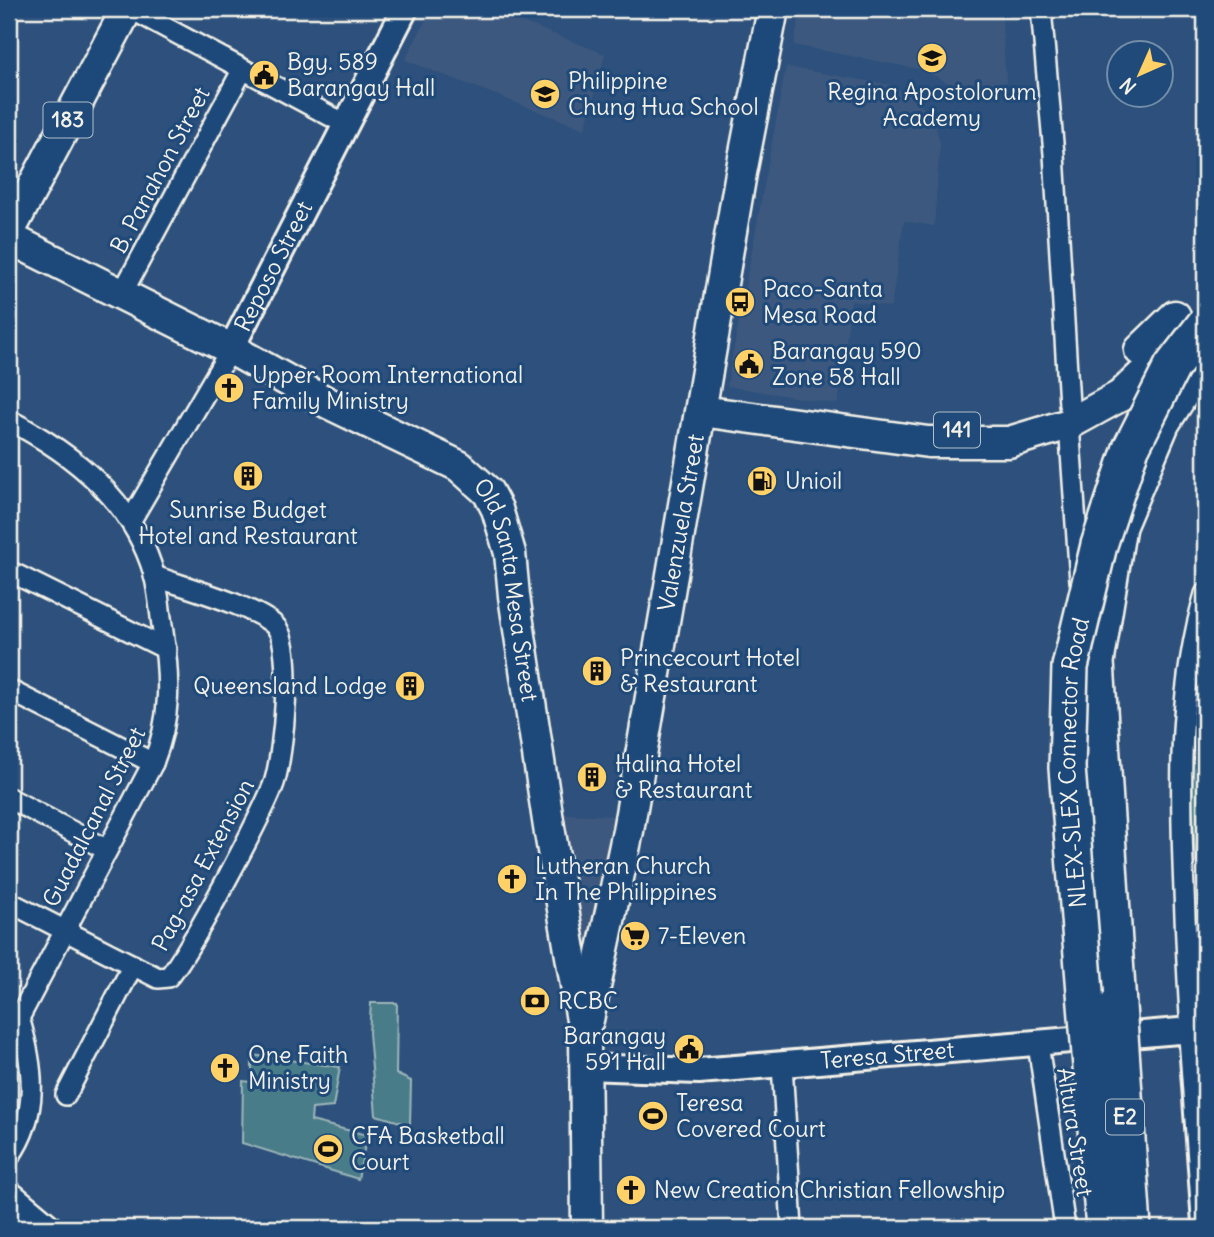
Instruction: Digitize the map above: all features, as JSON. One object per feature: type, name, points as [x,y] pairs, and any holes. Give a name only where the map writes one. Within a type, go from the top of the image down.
[{"type":"highway","name":"NLEX-SLEX Connector Road","points":[[1133,1228],[1096,662],[1118,526],[1162,422],[1197,327]]},
{"type":"highway","name":"NLEX-SLEX Connector Road","points":[[1104,1228],[1067,768],[1070,667],[1099,545],[1130,448],[1172,367],[1197,327]]},
{"type":"main road","name":"183","points":[[9,235],[129,9]]},
{"type":"main road","name":"Valenzuela Street","points":[[585,1038],[628,831],[741,173],[773,9]]},
{"type":"main road","name":"Old Santa Mesa Street","points":[[9,235],[121,295],[231,349],[328,403],[459,466],[488,492],[497,509],[510,553],[513,596],[585,1038],[587,1228]]},
{"type":"main road","name":"141","points":[[702,403],[880,437],[960,445],[1009,442],[1069,414],[1120,396],[1197,327]]},
{"type":"main road","name":"141","points":[[1069,414],[1133,358],[1197,327]]},
{"type":"main road","points":[[571,957],[586,965],[601,960]]},
{"type":"main road","points":[[9,1198],[46,1228]]},
{"type":"street","points":[[129,9],[347,125]]},
{"type":"street","name":"Reposo Street","points":[[131,520],[231,349],[405,9]]},
{"type":"street","points":[[1041,9],[1054,154],[1090,712]]},
{"type":"street","name":"B. Panahon Street","points":[[121,295],[243,69]]},
{"type":"street","name":"Guadalcanal Street","points":[[9,420],[68,456],[92,476],[131,520],[155,576],[166,649],[169,708],[164,735],[153,763],[65,931],[14,1015],[27,1044],[32,1090],[28,1123],[9,1157]]},
{"type":"street","points":[[9,571],[166,649]]},
{"type":"street","name":"Pag-asa Extension","points":[[9,902],[158,978],[168,977],[174,971],[274,783],[284,725],[284,645],[278,629],[263,616],[155,576]]},
{"type":"street","points":[[1205,594],[1193,636],[1182,716],[1181,792],[1191,1030],[1205,1223]]},
{"type":"street","points":[[9,690],[153,763]]},
{"type":"street","points":[[9,798],[107,850]]},
{"type":"street","points":[[66,1095],[133,965]]},
{"type":"street","name":"Teresa Street","points":[[584,1068],[699,1071],[1191,1030]]},
{"type":"street","name":"Altura Street","points":[[1038,1044],[1065,1228]]},
{"type":"street","points":[[782,1065],[792,1228]]},
{"type":"shaded area","name":"Philippine Chung Hua School","points":[[432,9],[488,9],[605,54],[585,129],[405,60]]},
{"type":"shaded area","name":"Regina Apostolorum Academy","points":[[801,9],[1001,9],[1006,82],[957,88],[924,70],[794,45]]},
{"type":"shaded area","points":[[786,67],[890,85],[911,95],[934,119],[940,144],[934,226],[904,221],[891,307],[851,301],[838,404],[727,386]]},
{"type":"shaded area","points":[[1205,651],[1205,1019],[1191,785]]},
{"type":"shaded area","points":[[559,814],[624,816],[591,946],[587,948],[584,944]]},
{"type":"green space","points":[[1205,651],[1205,736],[1196,748],[1205,755],[1196,864],[1191,785]]},
{"type":"green space","points":[[371,1003],[397,1003],[396,1074],[411,1081],[410,1125],[376,1115],[369,1033]]},
{"type":"green space","points":[[252,1055],[340,1067],[333,1107],[312,1109],[311,1121],[367,1135],[358,1179],[242,1143],[243,1081],[252,1082]]},
{"type":"railway","points":[[9,1218],[21,1228]]},
{"type":"place","name":"Regina Apostolorum Academy","points":[[932,58]]},
{"type":"place","name":"Bgy. 589 Barangay Hall","points":[[264,75]]},
{"type":"place","name":"Philippine Chung Hua School","points":[[545,94]]},
{"type":"place","name":"Paco-Santa Mesa Road","points":[[740,302]]},
{"type":"place","name":"Barangay 590 Zone 58 Hall","points":[[749,364]]},
{"type":"place","name":"Upper Room International Family Ministry","points":[[229,388]]},
{"type":"place","name":"Sunrise Budget Hotel and Restaurant","points":[[248,476]]},
{"type":"place","name":"Unioil","points":[[762,481]]},
{"type":"place","name":"Princecourt Hotel & Restaurant","points":[[597,671]]},
{"type":"place","name":"Queensland Lodge","points":[[410,686]]},
{"type":"place","name":"Halina Hotel & Restaurant","points":[[592,777]]},
{"type":"place","name":"Lutheran Church In The Philippines","points":[[512,879]]},
{"type":"place","name":"7-Eleven","points":[[635,936]]},
{"type":"place","name":"RCBC","points":[[535,1001]]},
{"type":"place","name":"Barangay 591 Hall","points":[[689,1049]]},
{"type":"place","name":"One Faith Ministry","points":[[225,1068]]},
{"type":"place","name":"Teresa Covered Court","points":[[653,1116]]},
{"type":"place","name":"CFA Basketball Court","points":[[328,1149]]},
{"type":"place","name":"New Creation Christian Fellowship","points":[[631,1190]]}]
